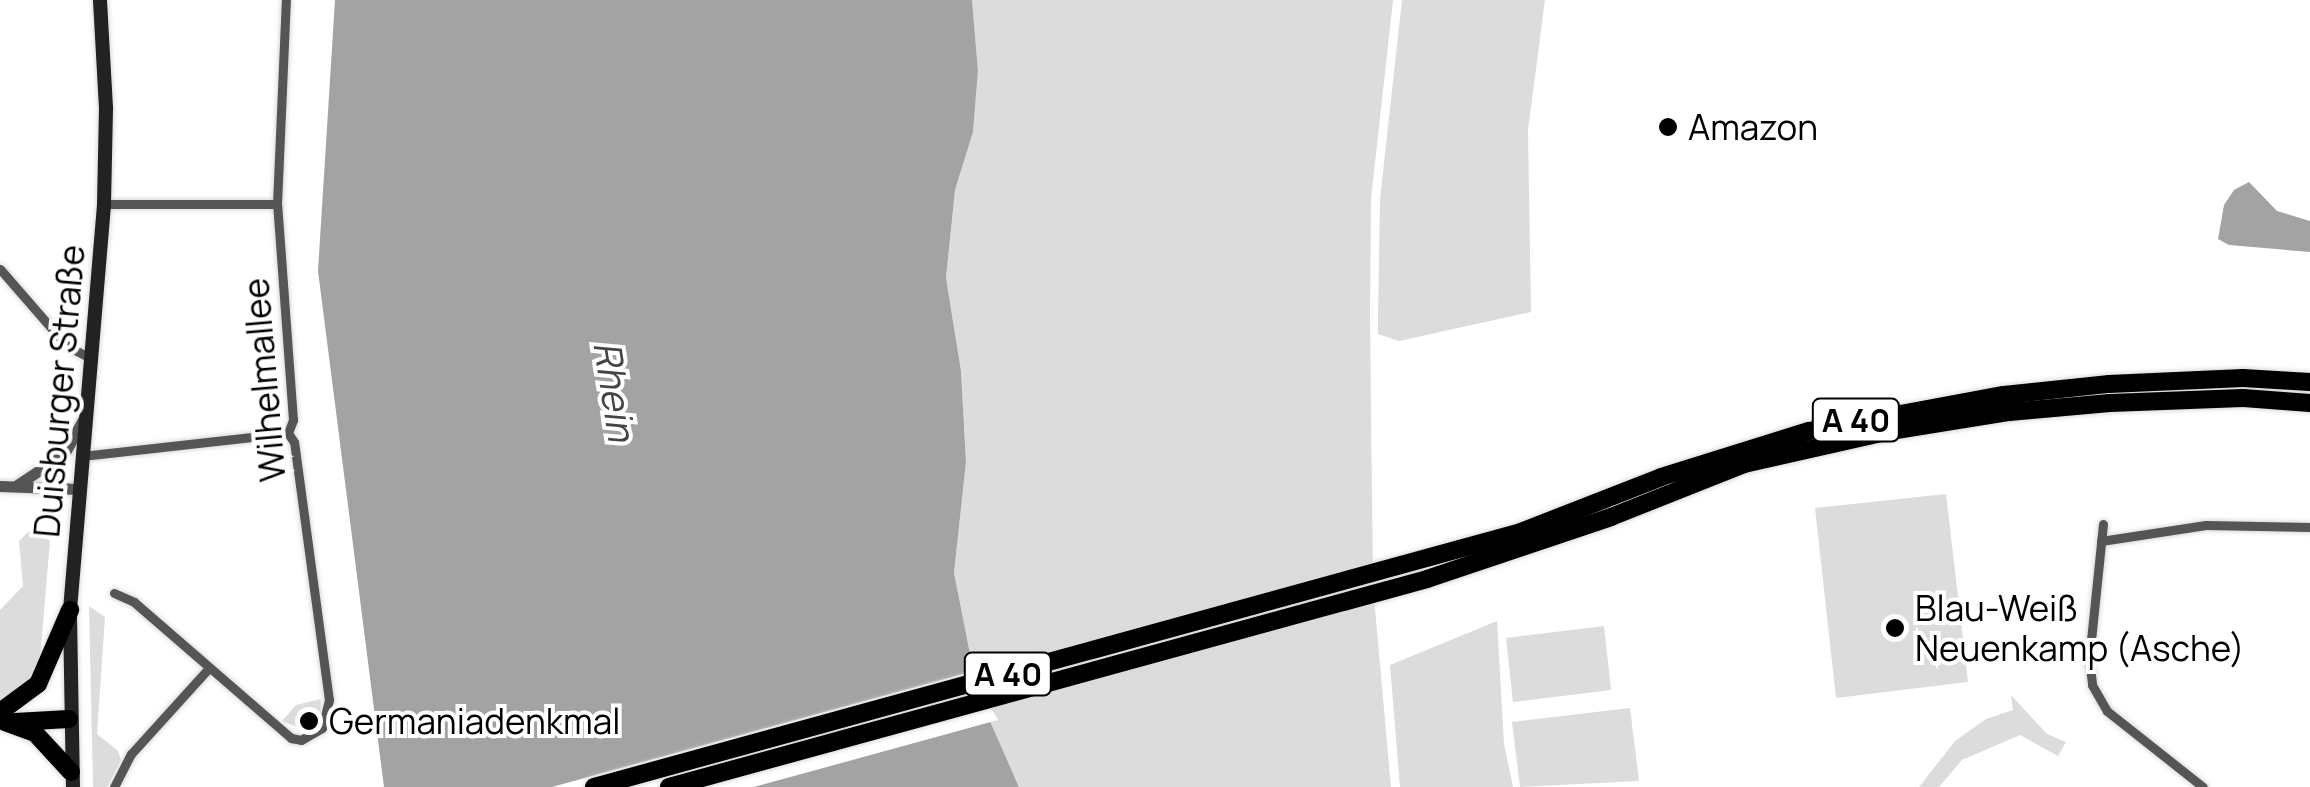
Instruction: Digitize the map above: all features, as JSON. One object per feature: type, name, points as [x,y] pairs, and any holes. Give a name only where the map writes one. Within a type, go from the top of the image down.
[{"type":"highway","name":"A 40","points":[[594,787],[1424,570],[1739,450],[1885,414],[2110,384],[2243,378],[2310,382]]},
{"type":"highway","name":"A 40","points":[[669,787],[1612,518],[1744,464],[1890,431],[2008,412],[2242,398],[2310,402]]},
{"type":"highway","points":[[1,717],[38,684],[70,610]]},
{"type":"highway","points":[[1,717],[69,714]]},
{"type":"highway","points":[[1,717],[34,733],[72,779]]},
{"type":"main road","name":"Duisburger Straße","points":[[72,779],[70,610],[104,204],[106,108],[100,0]]},
{"type":"street","name":"Wilhelmallee","points":[[209,668],[280,730],[301,740],[322,728],[329,700],[294,442],[288,433],[292,420],[278,204],[286,0]]},
{"type":"street","points":[[104,204],[278,204]]},
{"type":"street","points":[[0,270],[67,346],[92,359]]},
{"type":"street","points":[[17,486],[64,454],[85,416]]},
{"type":"street","points":[[82,456],[288,433]]},
{"type":"street","points":[[0,486],[80,488]]},
{"type":"street","points":[[2103,524],[2088,659],[2092,686],[2108,711],[2203,787]]},
{"type":"street","points":[[2101,541],[2206,525],[2310,526]]},
{"type":"street","points":[[114,592],[134,602],[209,668],[131,754],[114,787]]},
{"type":"shaded area","points":[[972,0],[1393,0],[1371,199],[1370,316],[1373,586],[1391,787],[1019,787],[978,694],[954,573],[966,462],[961,371],[946,278],[955,190],[973,132],[978,71]]},
{"type":"shaded area","points":[[1402,0],[1545,0],[1528,130],[1531,312],[1399,341],[1378,334],[1378,316],[1380,199]]},
{"type":"shaded area","name":"Blau-Weiß Neuenkamp (Asche)","points":[[1946,494],[1968,682],[1836,698],[1815,508]]},
{"type":"shaded area","points":[[31,529],[50,541],[40,658],[34,681],[0,704],[0,610],[23,586],[19,541]]},
{"type":"shaded area","points":[[89,606],[105,617],[97,734],[118,751],[121,760],[107,787],[93,787]]},
{"type":"shaded area","points":[[1497,621],[1504,744],[1513,787],[1400,787],[1390,665]]},
{"type":"shaded area","points":[[1604,626],[1611,690],[1513,702],[1506,638]]},
{"type":"shaded area","points":[[2011,695],[2047,734],[2066,742],[2058,756],[2020,735],[1962,760],[1939,787],[1919,787],[1955,741],[1986,719],[2013,710]]},
{"type":"shaded area","points":[[321,699],[320,721],[302,729],[282,721],[296,705]]},
{"type":"shaded area","points":[[1630,708],[1639,781],[1520,787],[1512,722]]},
{"type":"water","name":"Rhein","points":[[335,0],[972,0],[978,71],[973,132],[955,190],[946,278],[961,371],[966,462],[954,573],[978,694],[1019,787],[384,787],[318,271]]},
{"type":"water","points":[[2249,182],[2277,211],[2310,221],[2310,252],[2229,245],[2218,239],[2224,205],[2234,190]]},
{"type":"pier","points":[[978,670],[982,692],[998,720],[754,787],[552,787]]},
{"type":"place","name":"Amazon","points":[[1668,127]]},
{"type":"place","name":"Blau-Weiß Neuenkamp (Asche)","points":[[1895,628]]},
{"type":"place","name":"Germaniadenkmal","points":[[309,721]]}]
